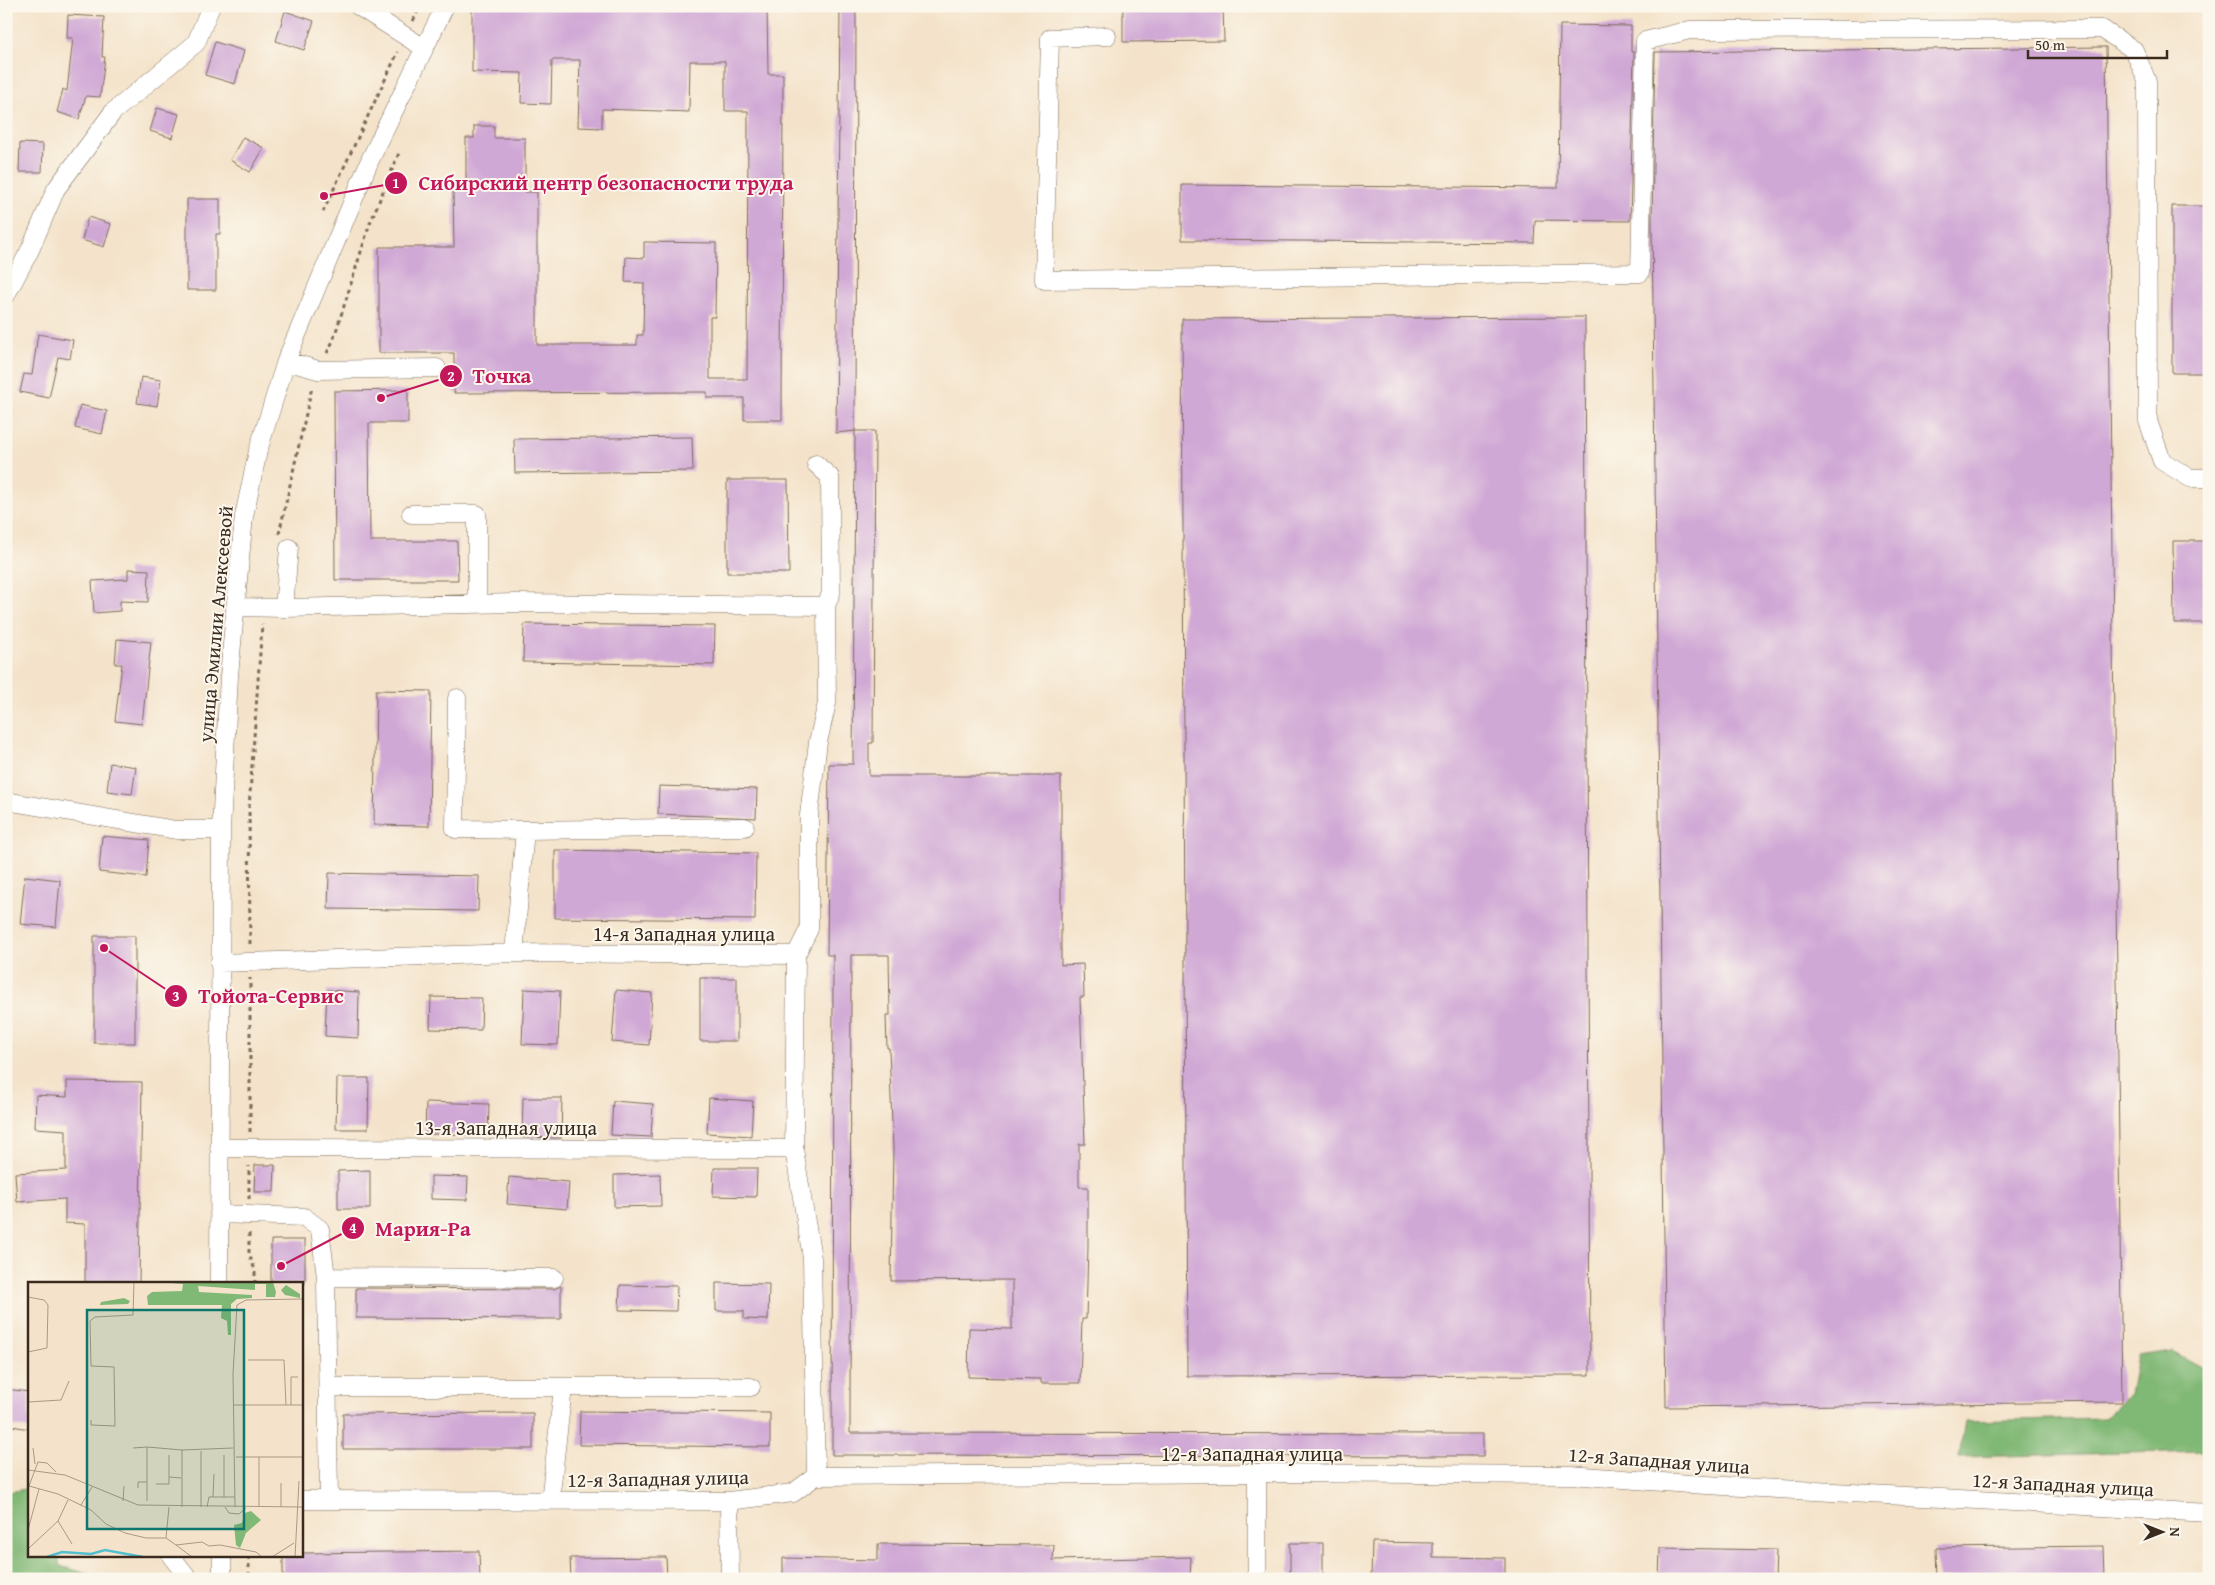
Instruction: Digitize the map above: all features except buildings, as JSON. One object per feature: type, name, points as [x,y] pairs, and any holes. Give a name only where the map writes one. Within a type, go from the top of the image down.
[{"type":"street","points":[[6,295],[30,250],[56,189],[113,112],[196,43],[211,6]]},
{"type":"street","points":[[358,6],[424,48]]},
{"type":"street","name":"улица Эмилии Алексеевой","points":[[220,1282],[219,963],[222,830],[235,607],[244,516],[258,451],[286,361],[370,160],[444,6]]},
{"type":"street","points":[[1107,36],[1050,38],[1044,280],[1640,273],[1645,41],[1690,30],[2102,29],[2134,50],[2147,81],[2148,421],[2162,461],[2190,478],[2209,478]]},
{"type":"street","points":[[286,361],[318,370],[437,368]]},
{"type":"street","name":"14-я Западная улица","points":[[219,963],[514,954],[796,955],[809,928],[810,815],[818,742],[827,703],[826,606],[831,593],[830,477],[816,464]]},
{"type":"street","points":[[411,514],[477,514],[477,604]]},
{"type":"street","points":[[283,544],[284,608]]},
{"type":"street","points":[[235,607],[284,608],[477,604],[826,606]]},
{"type":"street","points":[[457,698],[455,829],[745,827]]},
{"type":"street","points":[[6,801],[176,830],[222,830]]},
{"type":"street","points":[[514,954],[525,830]]},
{"type":"street","points":[[796,955],[794,1149],[812,1258],[816,1476]]},
{"type":"street","name":"13-я Западная улица","points":[[219,1148],[794,1149]]},
{"type":"street","points":[[219,1214],[304,1217],[320,1229],[326,1277],[329,1500]]},
{"type":"street","points":[[326,1277],[554,1278]]},
{"type":"street","points":[[328,1387],[751,1387]]},
{"type":"street","points":[[550,1501],[563,1388]]},
{"type":"street","points":[[1257,1473],[1257,1579]]},
{"type":"street","name":"12-я Западная улица","points":[[302,1500],[729,1501],[793,1493],[816,1476],[1257,1473],[1571,1475],[1689,1484],[2209,1513]]},
{"type":"street","points":[[729,1501],[730,1579]]},
{"type":"street","points":[[173,1558],[189,1579]]},
{"type":"street","points":[[222,1558],[222,1579]]},
{"type":"path","points":[[323,212],[420,6]]},
{"type":"path","points":[[283,544],[308,397],[318,370],[333,341],[370,223],[399,153]]},
{"type":"path","points":[[255,1282],[255,1270],[249,1254],[249,808],[263,608]]},
{"type":"path","points":[[249,1558],[249,1579]]},
{"type":"green space","points":[[2172,1351],[2209,1371],[2209,1451],[1959,1457],[1965,1421],[2104,1418],[2130,1395],[2137,1356]]},
{"type":"green space","points":[[28,1488],[28,1558],[58,1558],[60,1566],[106,1579],[6,1579],[6,1493]]},
{"type":"place","name":"Сибирский центр безопасности труда","points":[[324,196]]},
{"type":"place","name":"Точка","points":[[381,398]]},
{"type":"place","name":"Тойота-Сервис","points":[[104,948]]},
{"type":"place","name":"Мария-Ра","points":[[281,1266]]}]
